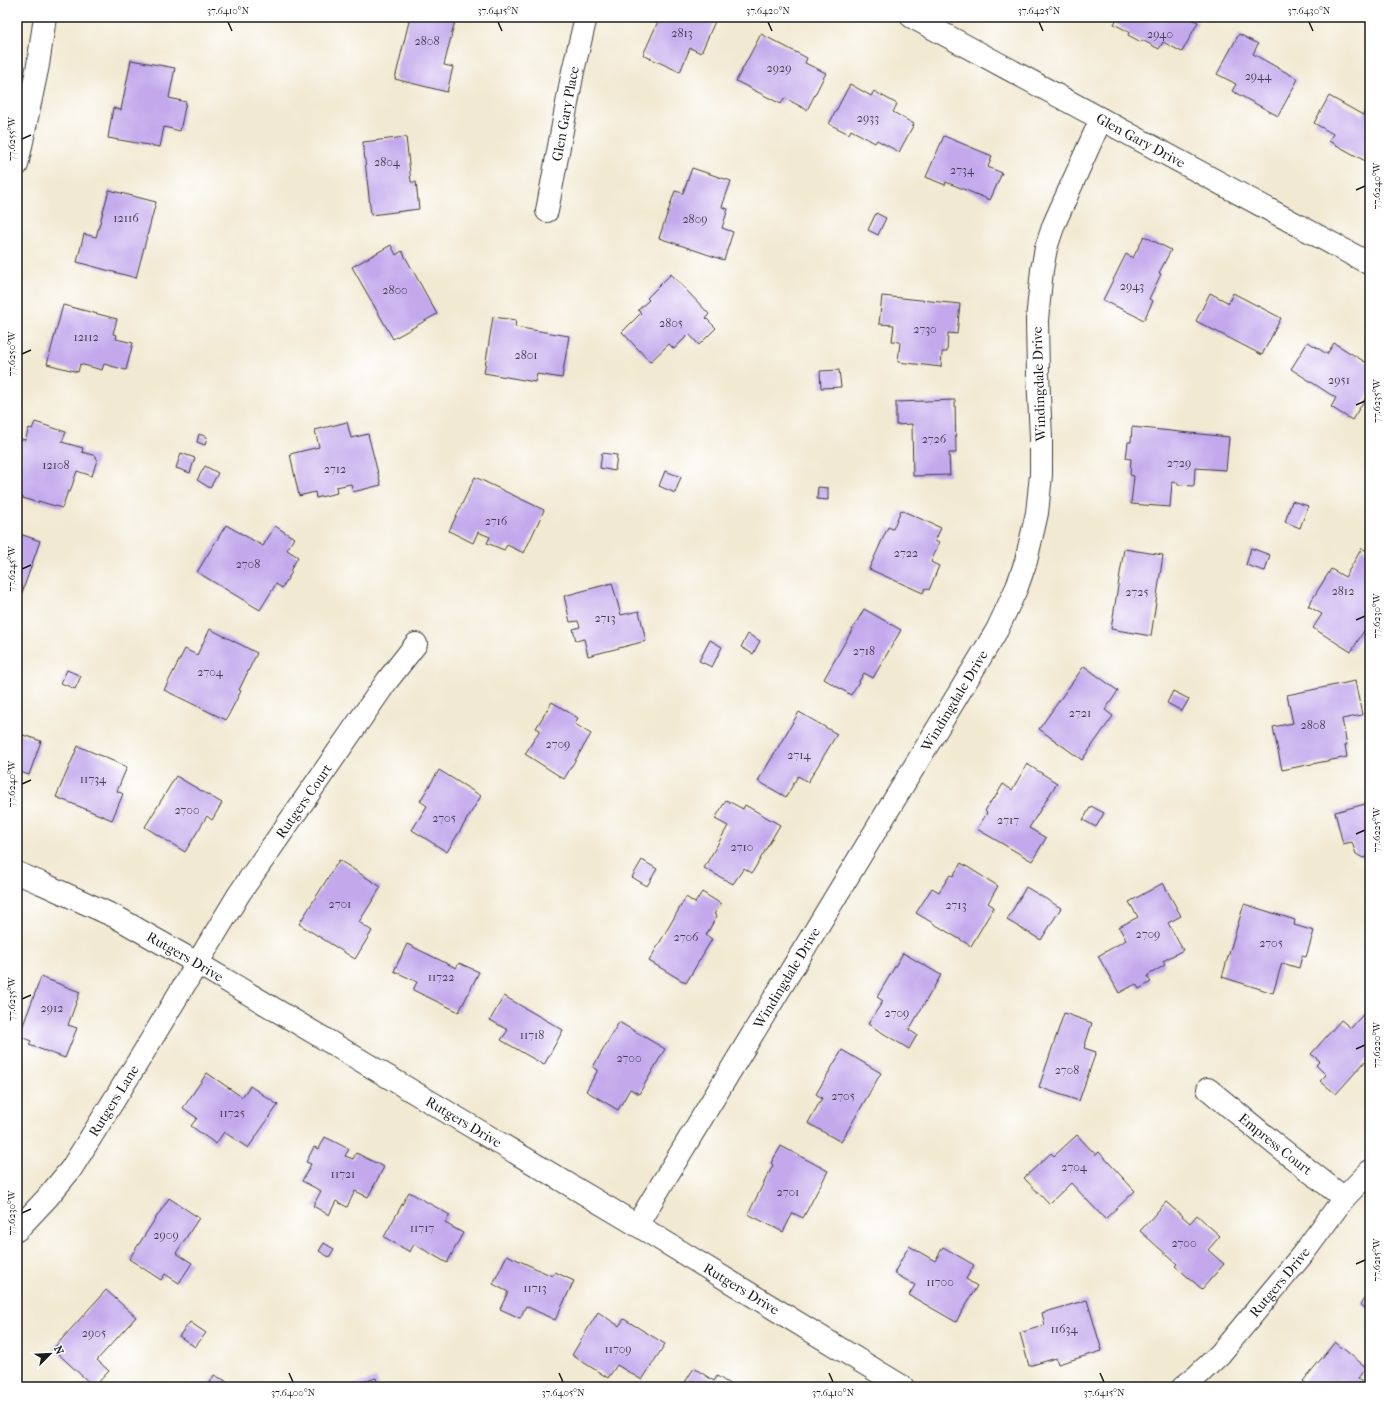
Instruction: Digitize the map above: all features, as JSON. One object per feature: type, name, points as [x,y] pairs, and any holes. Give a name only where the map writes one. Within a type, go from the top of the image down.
[{"type":"street","points":[[17,165],[38,65],[45,17]]},
{"type":"street","name":"Glen Gary Place","points":[[547,211],[573,71],[586,17]]},
{"type":"street","name":"Glen Gary Drive","points":[[912,17],[1370,264]]},
{"type":"street","name":"Windingdale Drive","points":[[637,1225],[997,630],[1017,587],[1026,561],[1036,512],[1041,475],[1037,320],[1042,270],[1046,248],[1054,224],[1101,119]]},
{"type":"street","name":"Rutgers Court","points":[[197,963],[239,894],[387,681],[416,644]]},
{"type":"street","name":"Rutgers Drive","points":[[17,873],[42,882],[116,917],[197,963],[637,1225],[903,1387]]},
{"type":"street","name":"Rutgers Lane","points":[[17,1230],[47,1198],[70,1169],[142,1055],[197,963]]},
{"type":"street","name":"Empress Court","points":[[1208,1088],[1275,1144],[1344,1198]]},
{"type":"street","name":"Rutgers Drive","points":[[1182,1387],[1198,1375],[1220,1354],[1302,1255],[1344,1198],[1370,1170]]},
{"type":"building","points":[[410,17],[456,17],[444,65],[453,67],[447,92],[395,79]]},
{"type":"building","points":[[660,17],[717,17],[701,53],[690,48],[680,72],[643,55]]},
{"type":"building","points":[[1118,17],[1188,17],[1198,22],[1182,52],[1163,42],[1159,49],[1142,40],[1141,42],[1128,35],[1129,32],[1114,24]]},
{"type":"building","points":[[761,34],[807,58],[805,63],[826,73],[807,110],[785,98],[781,104],[736,81]]},
{"type":"building","points":[[1239,34],[1258,44],[1253,54],[1298,79],[1278,116],[1232,91],[1236,84],[1217,74]]},
{"type":"building","points":[[131,60],[175,68],[169,98],[186,102],[180,131],[164,127],[160,147],[108,138],[113,108],[121,110]]},
{"type":"building","points":[[850,84],[871,96],[874,91],[897,104],[893,112],[914,124],[899,152],[877,140],[875,143],[851,130],[849,134],[829,124]]},
{"type":"building","points":[[1329,96],[1363,115],[1368,107],[1370,108],[1369,163],[1329,141],[1333,134],[1314,123]]},
{"type":"building","points":[[944,136],[992,156],[988,167],[1002,173],[990,200],[946,182],[945,185],[926,177]]},
{"type":"building","points":[[406,137],[411,182],[416,182],[419,209],[371,215],[363,142]]},
{"type":"building","points":[[692,168],[731,181],[722,207],[728,209],[722,228],[733,232],[724,260],[659,238],[675,191],[683,193]]},
{"type":"building","points":[[109,190],[156,202],[136,278],[77,262],[84,234],[96,237]]},
{"type":"building","points":[[876,213],[886,218],[878,235],[868,230]]},
{"type":"building","points":[[1144,236],[1171,250],[1159,273],[1161,274],[1149,299],[1153,301],[1144,320],[1103,300],[1126,254],[1133,258]]},
{"type":"building","points":[[391,245],[396,255],[402,251],[437,314],[393,339],[352,267]]},
{"type":"building","points":[[671,274],[709,314],[706,318],[716,328],[699,345],[689,334],[674,349],[669,344],[650,362],[622,332],[641,313],[638,310],[649,300],[647,298]]},
{"type":"building","points":[[1210,293],[1229,303],[1233,293],[1281,318],[1262,355],[1196,321]]},
{"type":"building","points":[[882,296],[960,304],[957,334],[948,333],[947,352],[942,352],[941,367],[898,362],[900,342],[892,341],[894,325],[879,324]]},
{"type":"building","points":[[63,305],[117,319],[113,334],[117,335],[116,339],[133,343],[126,370],[104,364],[102,370],[80,364],[78,372],[47,364]]},
{"type":"building","points":[[493,317],[516,320],[515,327],[569,336],[562,378],[537,374],[535,382],[484,373]]},
{"type":"building","points":[[1308,342],[1327,354],[1334,343],[1370,365],[1370,391],[1352,420],[1331,407],[1336,398],[1291,369]]},
{"type":"building","points":[[839,370],[841,387],[821,388],[820,371]]},
{"type":"building","points":[[955,400],[956,453],[949,453],[950,475],[913,476],[912,424],[896,425],[896,402]]},
{"type":"building","points":[[35,422],[66,432],[62,442],[83,448],[82,452],[96,456],[97,460],[92,476],[77,471],[70,492],[68,491],[62,508],[38,501],[38,503],[17,496],[17,446],[19,438],[25,440],[29,428],[32,429]]},
{"type":"building","points":[[347,422],[351,438],[368,434],[381,485],[353,492],[351,484],[336,487],[337,493],[316,498],[315,492],[299,496],[290,454],[319,447],[315,430]]},
{"type":"building","points":[[1132,427],[1229,437],[1226,470],[1195,468],[1194,486],[1178,485],[1178,483],[1172,482],[1170,507],[1131,504],[1134,476],[1130,475],[1131,459],[1126,458],[1128,442],[1131,442]]},
{"type":"building","points":[[199,434],[207,437],[205,445],[197,442]]},
{"type":"building","points":[[181,453],[195,458],[190,473],[176,468]]},
{"type":"building","points":[[602,453],[617,455],[615,471],[600,468]]},
{"type":"building","points":[[205,466],[218,473],[210,488],[197,480]]},
{"type":"building","points":[[665,471],[681,477],[675,493],[659,486]]},
{"type":"building","points":[[475,477],[544,510],[524,553],[507,545],[504,550],[487,543],[490,537],[478,532],[473,543],[449,531]]},
{"type":"building","points":[[818,487],[828,488],[828,500],[817,499]]},
{"type":"building","points":[[1292,501],[1308,506],[1300,528],[1285,522]]},
{"type":"building","points":[[901,510],[941,528],[935,541],[939,543],[931,562],[939,566],[929,590],[925,588],[923,593],[869,569],[888,527],[893,529]]},
{"type":"building","points":[[226,525],[263,546],[275,526],[294,538],[287,550],[298,557],[290,571],[292,572],[282,588],[276,584],[260,610],[197,572]]},
{"type":"building","points":[[17,533],[40,541],[17,607]]},
{"type":"building","points":[[1251,548],[1270,555],[1265,571],[1246,565]]},
{"type":"building","points":[[1362,548],[1370,553],[1370,621],[1351,652],[1313,628],[1322,614],[1308,606],[1331,569],[1345,577]]},
{"type":"building","points":[[1124,549],[1163,555],[1151,636],[1111,629]]},
{"type":"building","points":[[612,583],[621,615],[639,611],[646,641],[588,656],[584,639],[576,641],[573,629],[580,627],[578,621],[570,622],[564,596]]},
{"type":"building","points":[[864,609],[901,630],[873,678],[864,673],[851,695],[824,679]]},
{"type":"building","points":[[210,629],[257,653],[239,690],[241,691],[226,720],[164,690],[185,649],[197,655]]},
{"type":"building","points":[[748,634],[760,641],[753,654],[741,647]]},
{"type":"building","points":[[710,640],[722,647],[712,667],[699,661]]},
{"type":"building","points":[[1084,666],[1118,691],[1105,710],[1113,716],[1082,760],[1039,729]]},
{"type":"building","points":[[67,670],[81,676],[75,689],[61,683]]},
{"type":"building","points":[[1355,681],[1362,715],[1342,719],[1347,745],[1345,745],[1347,757],[1282,770],[1273,727],[1293,723],[1287,695]]},
{"type":"building","points":[[1173,691],[1189,699],[1182,711],[1167,703]]},
{"type":"building","points":[[552,702],[578,718],[575,724],[591,734],[564,779],[525,754],[540,730],[536,728]]},
{"type":"building","points":[[799,712],[837,734],[808,782],[798,776],[786,797],[758,781]]},
{"type":"building","points":[[17,733],[41,741],[29,775],[20,772],[17,779]]},
{"type":"building","points":[[78,746],[127,767],[117,791],[123,794],[112,820],[56,797]]},
{"type":"building","points":[[1027,764],[1057,783],[1029,828],[1046,838],[1032,861],[977,829],[987,813],[985,811],[1003,784],[1012,790]]},
{"type":"building","points":[[439,770],[481,796],[447,852],[412,830],[427,806],[420,801]]},
{"type":"building","points":[[176,776],[222,803],[212,820],[207,816],[185,852],[145,827]]},
{"type":"building","points":[[726,800],[743,809],[745,805],[780,825],[752,873],[744,868],[733,884],[704,868],[728,826],[715,819]]},
{"type":"building","points":[[1369,803],[1370,856],[1363,858],[1356,854],[1352,842],[1343,844],[1335,812]]},
{"type":"building","points":[[1091,806],[1104,813],[1096,827],[1083,820]]},
{"type":"building","points":[[339,860],[381,887],[359,922],[372,931],[355,959],[299,924]]},
{"type":"building","points":[[642,860],[657,869],[647,886],[632,877]]},
{"type":"building","points":[[961,863],[998,886],[988,903],[994,907],[971,946],[916,913],[932,888],[939,892],[950,875],[953,876]]},
{"type":"building","points":[[1163,883],[1181,916],[1168,923],[1183,950],[1163,961],[1165,965],[1147,976],[1151,982],[1139,989],[1136,984],[1119,993],[1098,956],[1126,940],[1119,927],[1138,917],[1129,902]]},
{"type":"building","points":[[1026,887],[1061,908],[1041,940],[1007,920]]},
{"type":"building","points":[[702,892],[721,904],[714,914],[717,916],[706,935],[712,939],[686,983],[649,961],[686,897],[695,903]]},
{"type":"building","points":[[1244,904],[1295,920],[1294,925],[1314,931],[1306,957],[1302,956],[1299,968],[1282,963],[1273,993],[1222,977]]},
{"type":"building","points":[[407,944],[456,968],[459,963],[479,972],[459,1012],[413,990],[417,982],[394,971]]},
{"type":"building","points":[[903,953],[941,975],[909,1030],[917,1035],[909,1049],[868,1024],[883,1001],[877,997]]},
{"type":"building","points":[[41,977],[80,992],[68,1025],[77,1028],[65,1058],[29,1045],[31,1041],[19,1036]]},
{"type":"building","points":[[504,996],[563,1030],[544,1065],[501,1040],[508,1030],[490,1020]]},
{"type":"building","points":[[1368,1009],[1370,1011],[1370,1056],[1336,1094],[1320,1081],[1326,1075],[1316,1065],[1320,1061],[1311,1054],[1341,1020],[1351,1028]]},
{"type":"building","points":[[1064,1013],[1092,1023],[1084,1048],[1096,1052],[1079,1101],[1039,1087]]},
{"type":"building","points":[[619,1022],[665,1049],[639,1094],[630,1089],[618,1110],[586,1091],[598,1070],[593,1067]]},
{"type":"building","points":[[842,1050],[881,1073],[841,1142],[808,1123],[822,1098],[816,1094]]},
{"type":"building","points":[[207,1073],[242,1097],[250,1086],[278,1105],[248,1148],[224,1132],[216,1144],[191,1126],[197,1118],[183,1108]]},
{"type":"building","points":[[1077,1135],[1096,1155],[1099,1152],[1135,1191],[1105,1219],[1071,1183],[1049,1204],[1024,1178],[1051,1153],[1054,1156]]},
{"type":"building","points":[[325,1137],[349,1149],[345,1156],[353,1159],[356,1153],[384,1167],[368,1197],[355,1191],[347,1207],[336,1201],[329,1215],[313,1206],[321,1191],[302,1181],[311,1164],[306,1162],[314,1147],[319,1149]]},
{"type":"building","points":[[781,1146],[828,1171],[803,1218],[793,1213],[783,1232],[748,1214],[773,1165],[771,1163]]},
{"type":"building","points":[[409,1192],[450,1215],[445,1223],[463,1233],[447,1263],[414,1244],[410,1252],[384,1237]]},
{"type":"building","points":[[169,1198],[199,1218],[176,1253],[192,1263],[179,1283],[165,1274],[161,1280],[129,1259]]},
{"type":"building","points":[[1166,1202],[1190,1223],[1197,1215],[1220,1236],[1208,1250],[1224,1264],[1202,1289],[1175,1266],[1177,1264],[1140,1231]]},
{"type":"building","points":[[324,1243],[334,1249],[329,1257],[319,1251]]},
{"type":"building","points":[[909,1246],[935,1261],[943,1247],[974,1265],[966,1279],[977,1286],[956,1322],[909,1295],[915,1285],[894,1273]]},
{"type":"building","points":[[507,1255],[552,1276],[555,1272],[574,1281],[555,1320],[526,1306],[520,1318],[500,1309],[508,1292],[493,1284]]},
{"type":"building","points":[[106,1290],[136,1317],[97,1360],[109,1371],[94,1387],[53,1349]]},
{"type":"building","points":[[1370,1292],[1370,1312],[1360,1304]]},
{"type":"building","points":[[1087,1300],[1102,1351],[1058,1364],[1056,1358],[1029,1366],[1020,1333],[1045,1325],[1042,1313]]},
{"type":"building","points":[[598,1312],[619,1326],[624,1319],[665,1344],[642,1380],[617,1365],[608,1378],[572,1355]]},
{"type":"building","points":[[190,1322],[206,1333],[195,1347],[179,1336]]},
{"type":"building","points":[[1335,1342],[1367,1368],[1358,1378],[1369,1387],[1308,1387],[1309,1386],[1303,1381]]},
{"type":"building","points":[[694,1368],[714,1381],[717,1376],[734,1387],[682,1387]]},
{"type":"building","points":[[214,1375],[238,1387],[208,1387]]},
{"type":"building","points":[[376,1378],[379,1387],[347,1387]]}]
